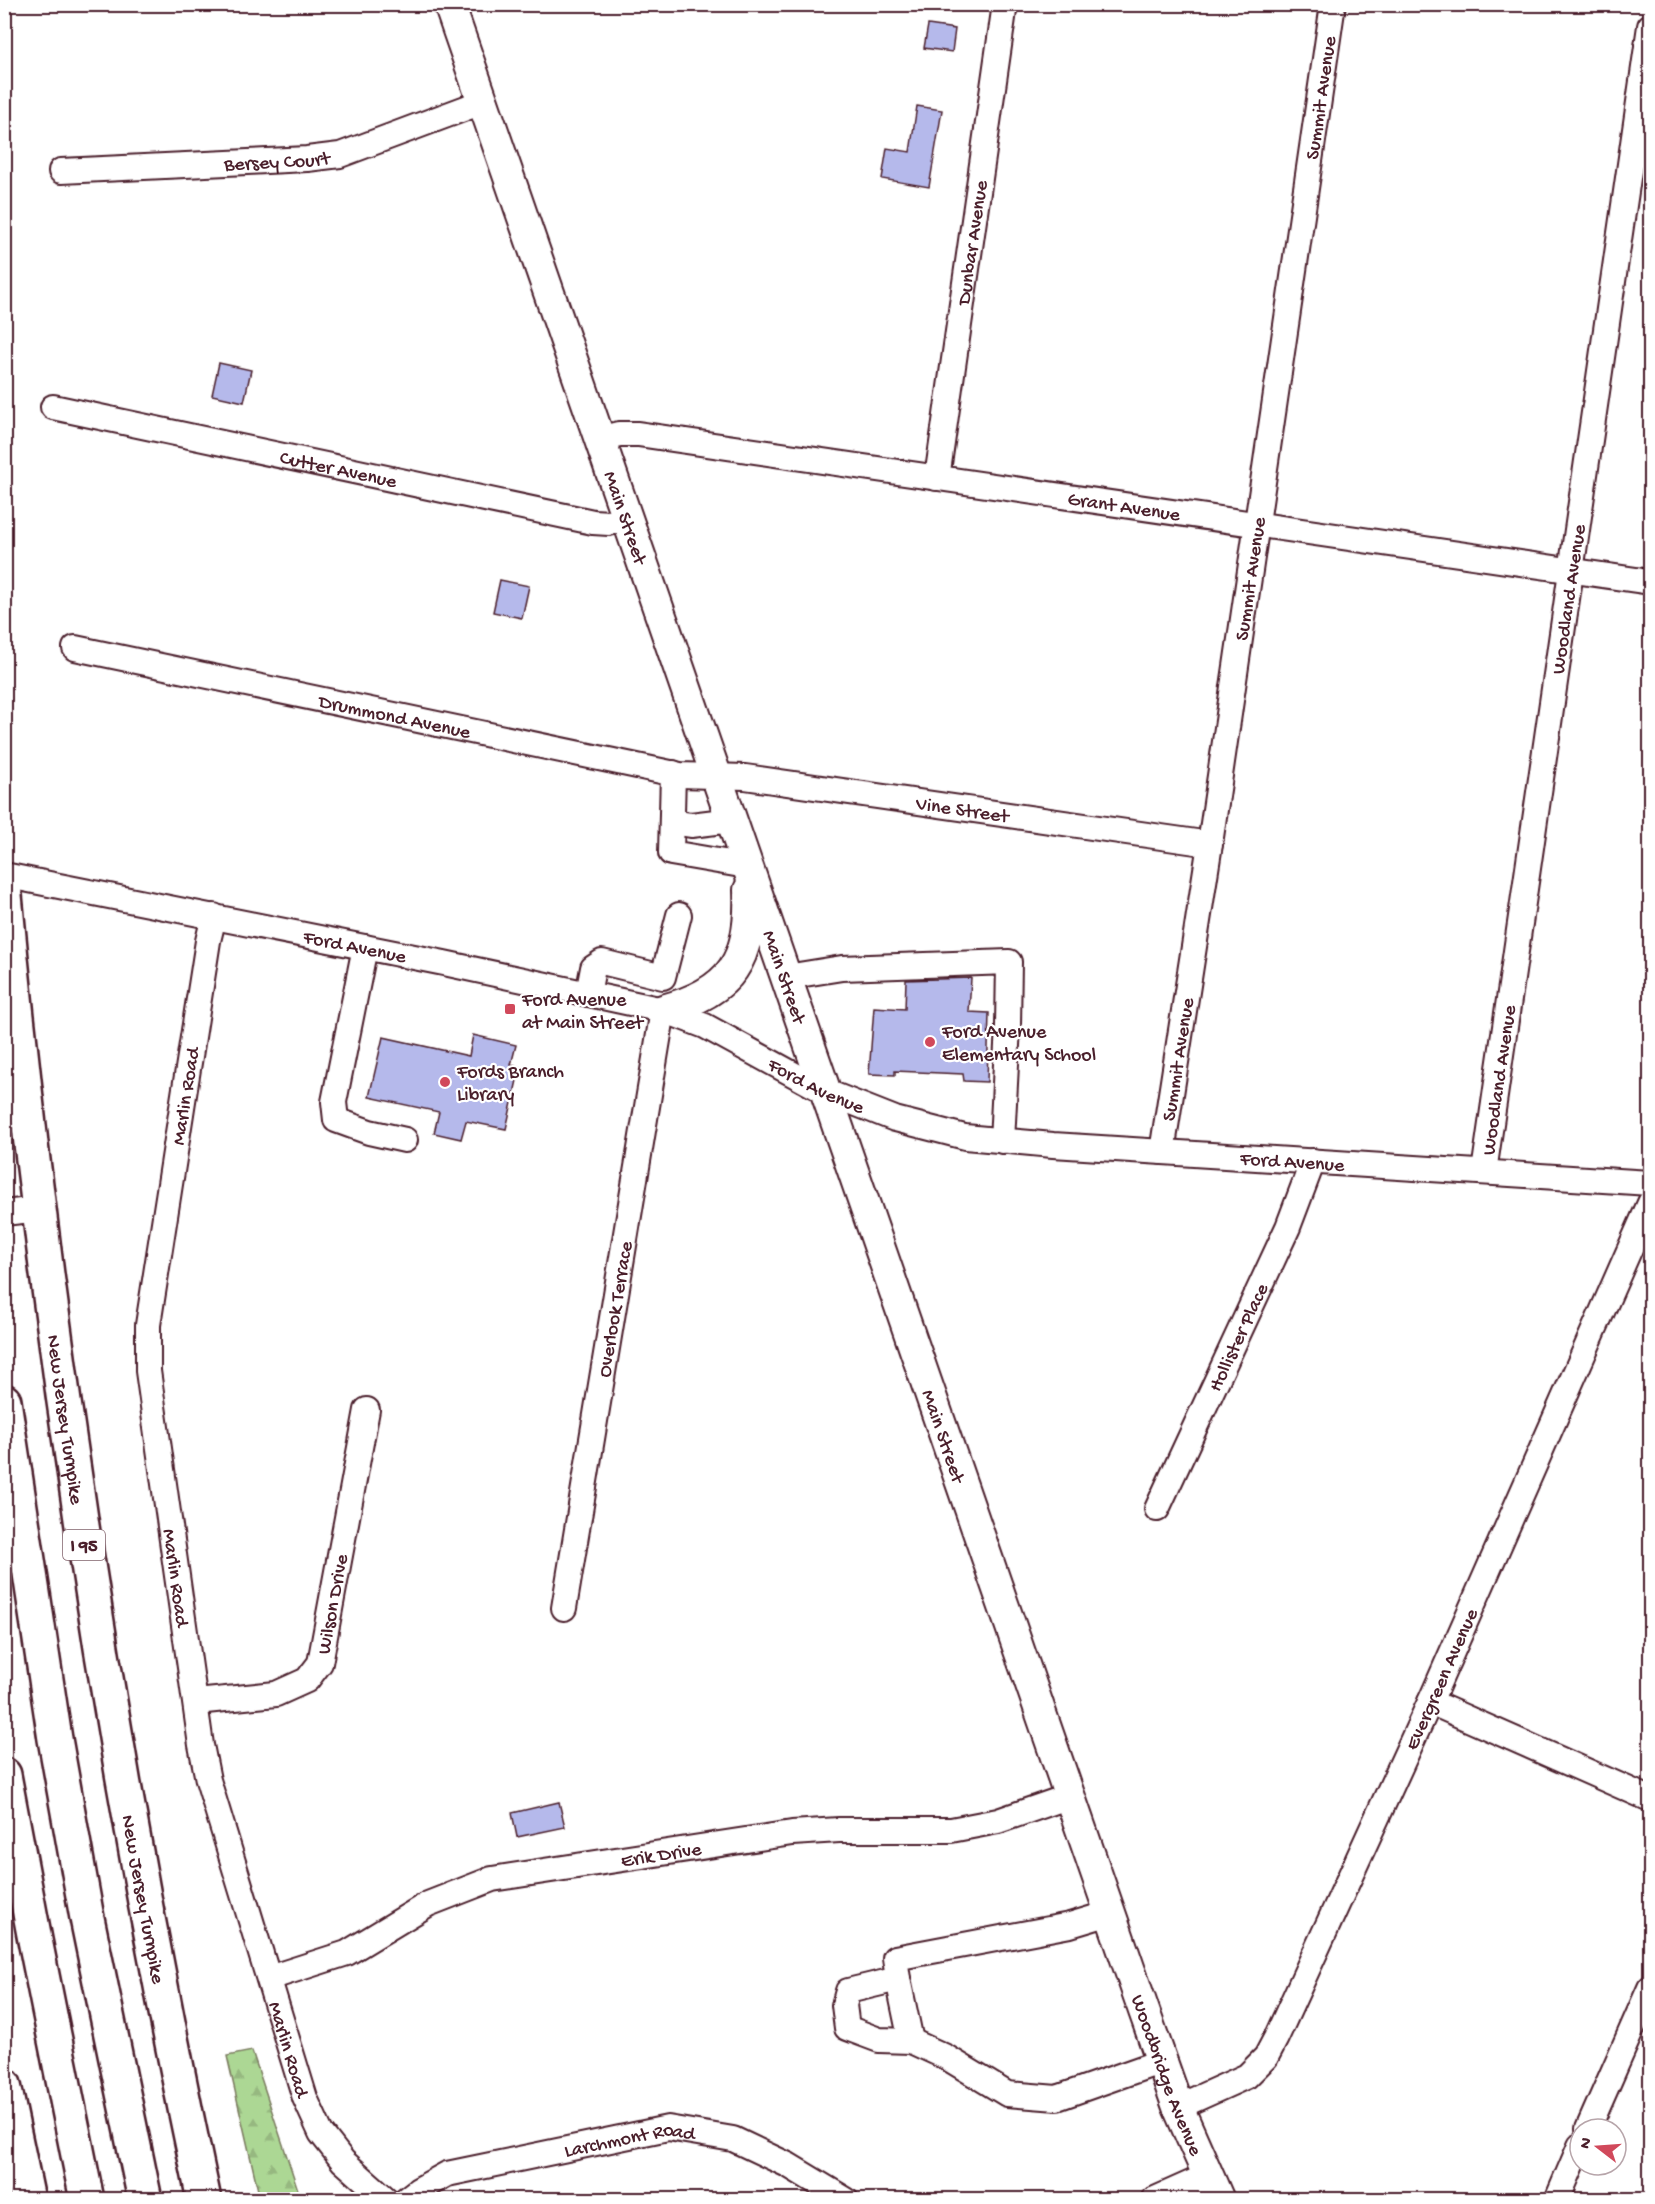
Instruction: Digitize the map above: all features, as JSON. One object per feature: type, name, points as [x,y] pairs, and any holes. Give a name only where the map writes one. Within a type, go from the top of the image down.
[{"type":"highway","name":"New Jersey Turnpike","points":[[4,885],[39,1209],[82,1533],[112,1728],[144,1907],[204,2199]]},
{"type":"highway","points":[[4,1401],[55,1738],[87,1918],[145,2199]]},
{"type":"highway","points":[[4,1775],[41,1974],[87,2199]]},
{"type":"highway","points":[[4,2085],[28,2199]]},
{"type":"main road","name":"Main Street","points":[[449,4],[1122,1947]]},
{"type":"main road","points":[[655,1008],[706,995],[734,970],[740,958],[747,928],[749,892],[747,866]]},
{"type":"main road","name":"Woodbridge Avenue","points":[[1122,1947],[1178,2107],[1214,2187]]},
{"type":"street","name":"Dunbar Avenue","points":[[937,478],[1005,4]]},
{"type":"street","name":"Summit Avenue","points":[[1162,1152],[1210,844],[1333,4]]},
{"type":"street","name":"Woodland Avenue","points":[[1484,1172],[1573,571],[1650,26]]},
{"type":"street","name":"Bersey Court","points":[[61,171],[307,159],[340,155],[482,102]]},
{"type":"street","name":"Cutter Avenue","points":[[53,407],[593,522],[609,523],[627,518]]},
{"type":"street","name":"Grant Avenue","points":[[599,439],[619,434],[638,434],[1650,582]]},
{"type":"street","name":"Drummond Avenue","points":[[75,648],[692,777],[716,776]]},
{"type":"street","points":[[673,773],[671,853],[747,866]]},
{"type":"street","name":"Vine Street","points":[[716,776],[745,777],[1210,844]]},
{"type":"street","points":[[672,822],[691,825],[732,820]]},
{"type":"street","name":"Ford Avenue","points":[[4,875],[63,885],[655,1008],[705,1026],[824,1091],[923,1128],[964,1137],[1650,1183]]},
{"type":"street","points":[[588,994],[593,968],[602,962],[663,977],[680,915]]},
{"type":"street","name":"Marlin Road","points":[[214,916],[208,941],[148,1325],[148,1371],[201,1745],[208,1780],[305,2098],[321,2133],[343,2161],[387,2199]]},
{"type":"street","points":[[365,947],[334,1102],[336,1120],[369,1132],[405,1140]]},
{"type":"street","points":[[786,977],[842,968],[1009,962],[1002,1141]]},
{"type":"street","name":"Overlook Terrace","points":[[564,1608],[655,1008],[653,975]]},
{"type":"street","name":"Hollister Place","points":[[1157,1509],[1288,1227],[1313,1161]]},
{"type":"street","name":"Evergreen Avenue","points":[[1178,2107],[1247,2076],[1266,2057],[1430,1702],[1650,1203]]},
{"type":"street","points":[[4,1213],[39,1209]]},
{"type":"street","name":"Wilson Drive","points":[[196,1702],[276,1694],[307,1680],[320,1663],[367,1410]]},
{"type":"street","points":[[1430,1702],[1650,1799]]},
{"type":"street","name":"Erik Drive","points":[[269,1978],[347,1953],[428,1904],[492,1879],[792,1833],[839,1830],[951,1830],[975,1827],[1070,1796]]},
{"type":"street","points":[[911,2041],[895,1958],[1070,1925],[1110,1913]]},
{"type":"street","points":[[898,1979],[848,1991],[844,2005],[847,2028],[879,2040],[911,2041],[946,2057],[1007,2094],[1057,2098],[1162,2061]]},
{"type":"street","points":[[1593,2117],[1650,1988]]},
{"type":"street","name":"Larchmont Road","points":[[405,2199],[447,2174],[668,2128],[733,2139],[788,2165],[846,2199]]},
{"type":"street","points":[[1557,2199],[1568,2174]]},
{"type":"street","points":[[1153,2199],[1214,2187]]},
{"type":"green space","points":[[252,2051],[301,2199],[260,2199],[227,2056]]},
{"type":"building","points":[[928,25],[955,29],[952,52],[924,48]]},
{"type":"building","points":[[917,106],[942,110],[929,187],[882,179],[887,148],[910,152]]},
{"type":"building","points":[[219,363],[251,370],[244,402],[212,395]]},
{"type":"building","points":[[500,580],[529,586],[522,618],[493,612]]},
{"type":"building","name":"Ford Avenue Elementary School","points":[[971,978],[969,1012],[989,1013],[987,1082],[964,1081],[963,1074],[895,1071],[895,1075],[869,1074],[874,1007],[905,1009],[906,980]]},
{"type":"building","name":"Fords Branch Library","points":[[473,1035],[516,1045],[511,1065],[520,1067],[506,1129],[466,1121],[461,1139],[434,1133],[439,1112],[369,1097],[383,1037],[469,1056]]},
{"type":"building","points":[[559,1802],[565,1827],[517,1837],[512,1813]]},
{"type":"place","name":"Ford Avenue at Main Street","points":[[510,1009]]},
{"type":"place","name":"Ford Avenue Elementary School","points":[[930,1042]]},
{"type":"place","name":"Fords Branch Library","points":[[445,1082]]}]
